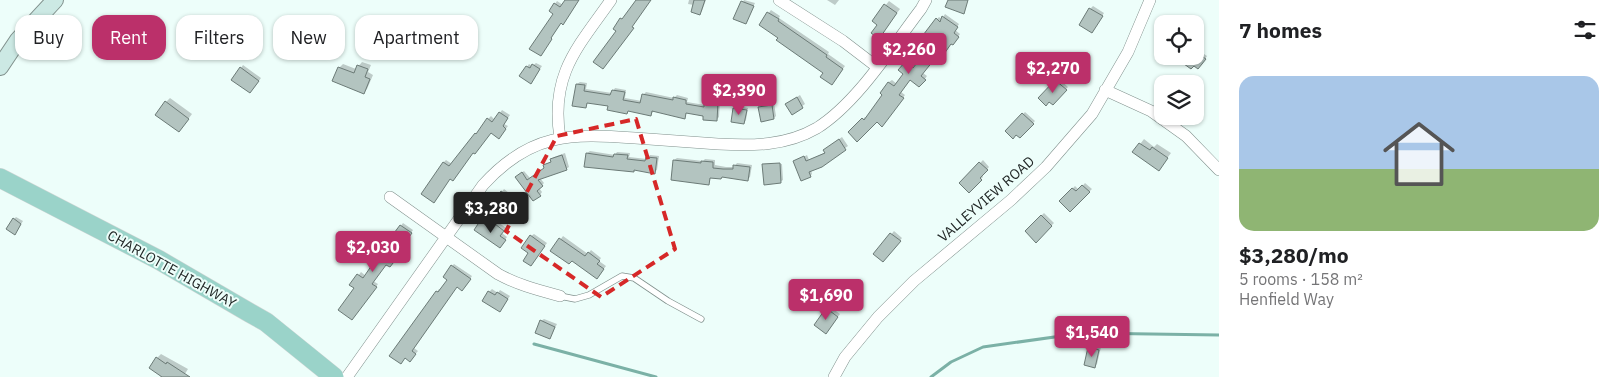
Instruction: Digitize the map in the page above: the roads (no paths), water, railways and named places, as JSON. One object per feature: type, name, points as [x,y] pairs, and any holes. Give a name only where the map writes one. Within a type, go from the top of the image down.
[{"type":"main road","name":"CHARLOTTE HIGHWAY","points":[[0,178],[159,260],[266,322],[334,377]]},
{"type":"street","points":[[0,67],[18,40],[55,0]]},
{"type":"street","points":[[560,138],[557,102],[562,78],[574,53],[611,0]]},
{"type":"street","points":[[779,0],[843,41],[877,67]]},
{"type":"street","points":[[347,377],[483,185],[507,162],[527,150],[560,138],[587,135],[739,146],[772,144],[790,140],[816,128],[839,112],[877,67],[926,0]]},
{"type":"street","name":"VALLEYVIEW ROAD","points":[[834,377],[845,357],[878,317],[914,281],[1011,200],[1046,167],[1092,114],[1128,52],[1150,0]]},
{"type":"street","points":[[1105,90],[1151,111],[1186,136],[1219,170]]},
{"type":"street","points":[[390,197],[498,274],[513,282],[560,296]]},
{"type":"lane","points":[[560,296],[575,299],[589,296],[622,276],[634,278],[668,301],[701,319]]},
{"type":"waterway","points":[[931,377],[951,362],[983,347],[1083,333],[1219,335]]},
{"type":"waterway","points":[[534,344],[656,377]]}]
